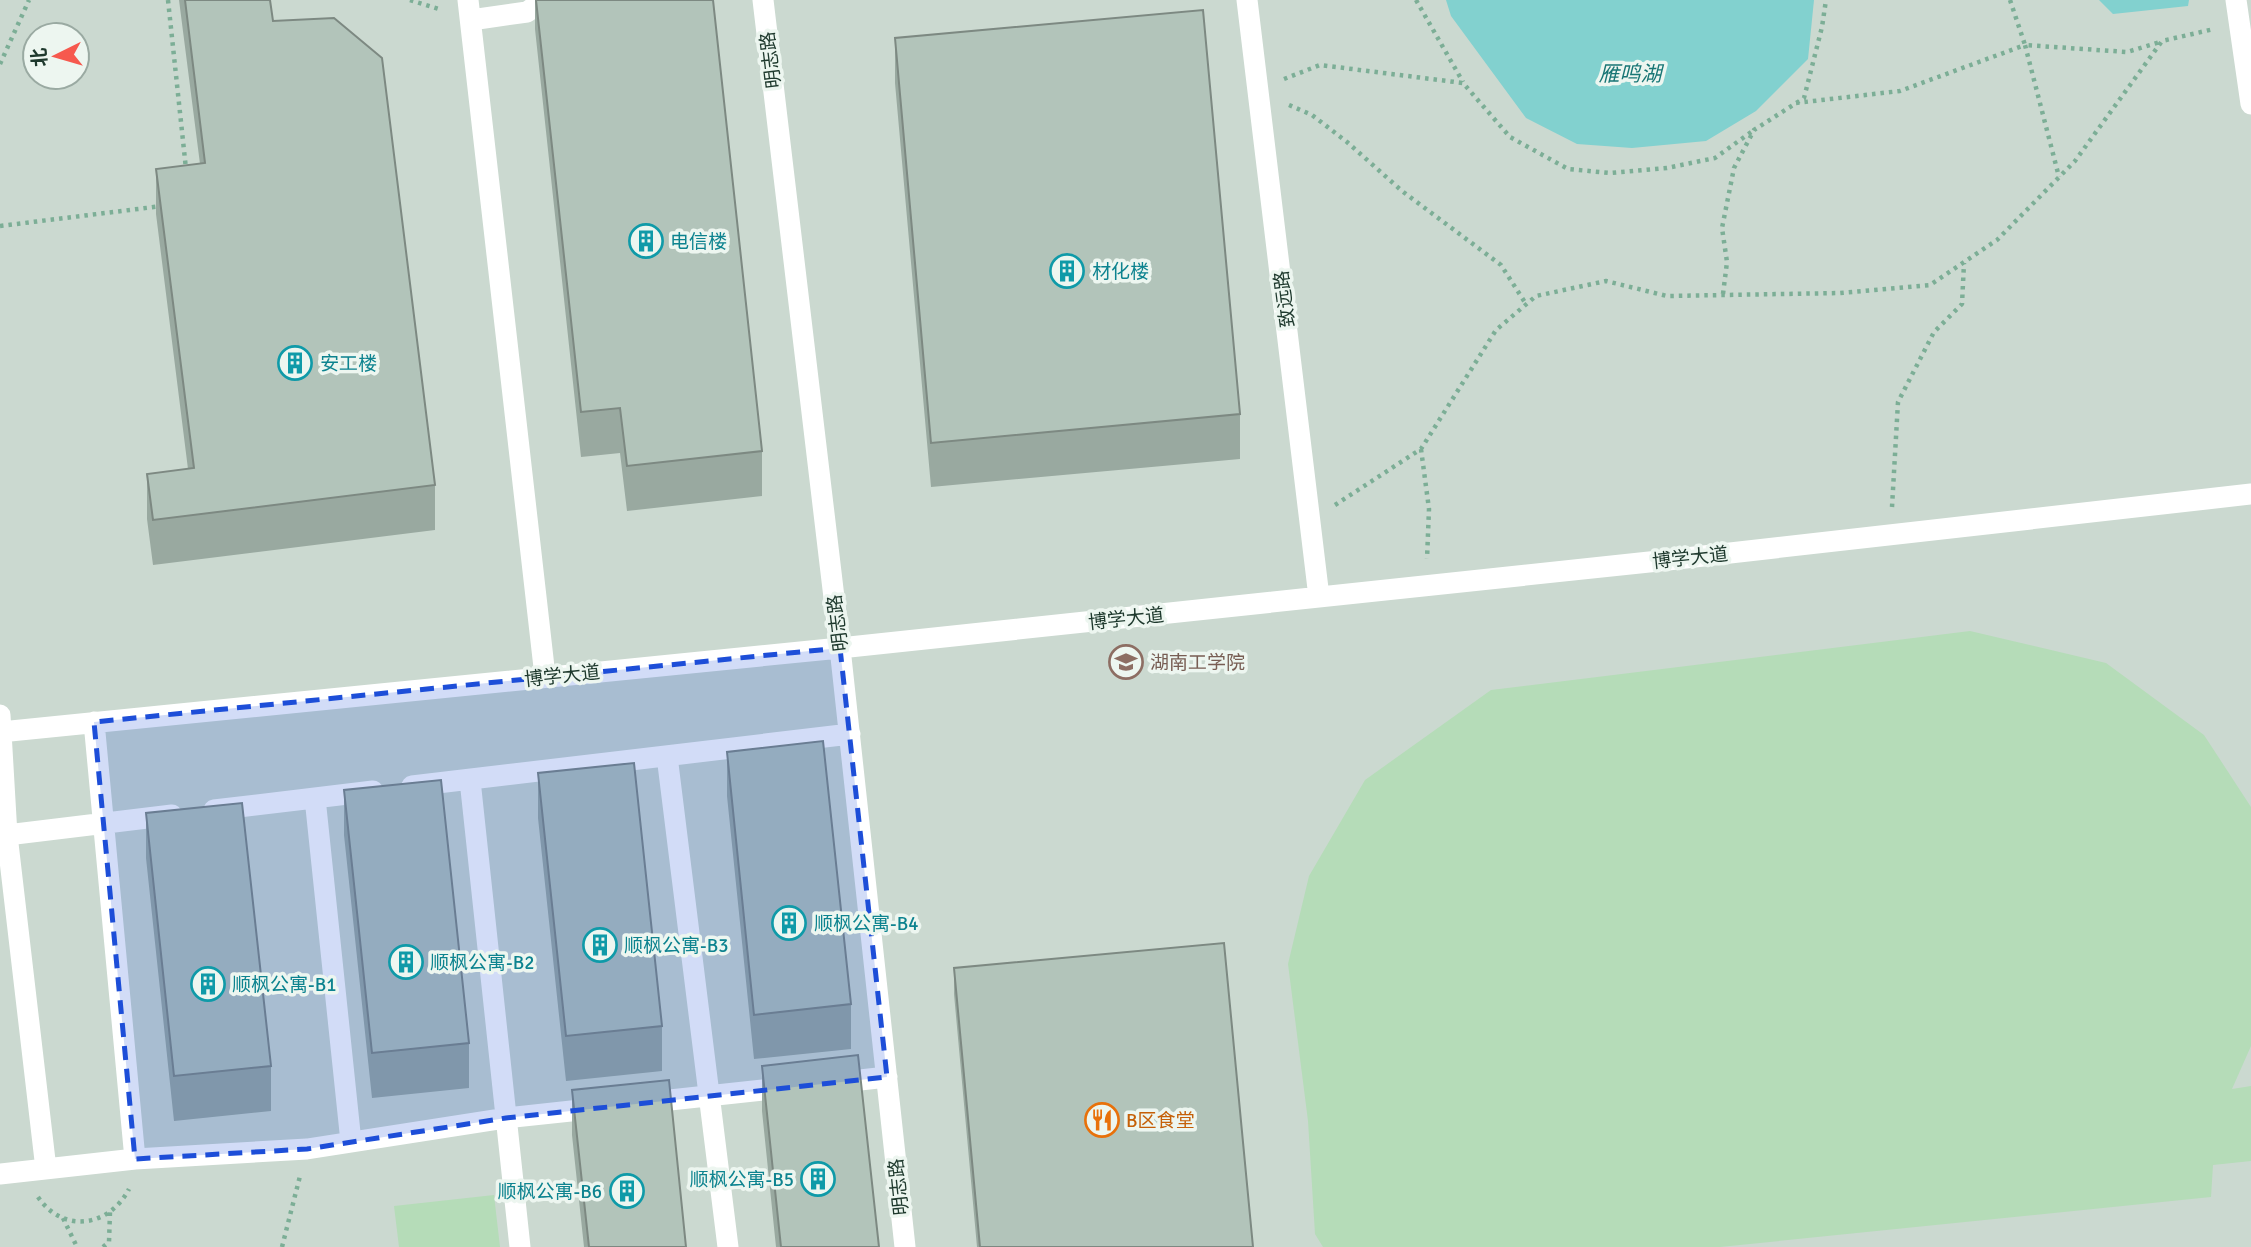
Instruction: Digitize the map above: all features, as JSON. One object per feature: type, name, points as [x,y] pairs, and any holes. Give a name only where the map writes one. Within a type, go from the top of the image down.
[{"type":"street","points":[[544,0],[527,12],[470,10],[545,676]]},
{"type":"street","name":"明志路","points":[[763,0],[840,648],[905,1247]]},
{"type":"street","name":"致远路","points":[[1247,0],[1319,597]]},
{"type":"street","points":[[2236,0],[2251,104]]},
{"type":"street","name":"博学大道","points":[[1,726],[94,722],[840,648],[2251,494]]},
{"type":"street","points":[[94,722],[135,1159]]},
{"type":"street","points":[[1,726],[4,836],[46,1169]]},
{"type":"street","points":[[4,836],[849,734]]},
{"type":"street","points":[[667,756],[728,1247]]},
{"type":"street","points":[[470,779],[520,1247]]},
{"type":"street","points":[[315,798],[351,1142]]},
{"type":"street","points":[[9,1173],[135,1159],[307,1149],[506,1118],[887,1077]]},
{"type":"path","points":[[0,64],[29,0]]},
{"type":"path","points":[[168,0],[187,176]]},
{"type":"path","points":[[1416,0],[1463,83],[1510,137],[1569,169],[1610,173],[1667,168],[1714,158],[1804,98],[1826,0]]},
{"type":"path","points":[[2010,0],[2025,45],[2059,177]]},
{"type":"path","points":[[1796,103],[1900,90],[2025,45],[2127,52],[2240,23]]},
{"type":"path","points":[[1310,520],[1421,449],[1496,330],[1536,296],[1606,281],[1667,296],[1840,293],[1930,285],[1997,240],[2075,161],[2162,41]]},
{"type":"path","points":[[1259,93],[1278,81],[1320,65],[1463,83]]},
{"type":"path","points":[[1259,93],[1312,115],[1338,135],[1402,191],[1501,265],[1526,304]]},
{"type":"path","points":[[1723,294],[1727,262],[1722,228],[1734,168],[1754,130]]},
{"type":"path","points":[[0,226],[162,206]]},
{"type":"path","points":[[1891,534],[1898,402],[1934,332],[1962,304],[1964,262]]},
{"type":"path","points":[[1421,449],[1429,509],[1426,586]]},
{"type":"path","points":[[282,1247],[307,1149]]},
{"type":"path","points":[[9,1173],[46,1209],[80,1223],[106,1216],[122,1203],[131,1186],[135,1159]]},
{"type":"path","points":[[103,1247],[109,1245],[110,1212]]},
{"type":"path","points":[[63,1218],[77,1247]]},
{"type":"highlighted area","points":[[840,648],[887,1077],[506,1118],[307,1149],[135,1159],[94,722]]},
{"type":"shaded area","name":"湖南工学院","points":[[0,0],[2251,0],[2251,1247],[0,1247]]},
{"type":"green space","points":[[1970,631],[2106,663],[2204,735],[2251,807],[2251,1046],[2232,1089],[2251,1086],[2251,1161],[2213,1165],[2211,1197],[1720,1247],[1323,1247],[1315,1234],[1308,1121],[1288,964],[1309,876],[1365,780],[1491,690]]},
{"type":"green space","points":[[494,1195],[500,1247],[399,1247],[394,1206]]},
{"type":"water","name":"雁鸣湖","points":[[1446,0],[1814,0],[1808,59],[1756,111],[1706,141],[1632,148],[1577,144],[1526,118],[1451,16]]},
{"type":"water","points":[[2099,0],[2189,0],[2188,6],[2113,14]]},
{"type":"building","name":"安工楼","points":[[185,0],[270,0],[273,21],[334,18],[382,58],[435,485],[153,520],[147,474],[194,468],[156,169],[205,163]]},
{"type":"building","name":"电信楼","points":[[536,0],[713,0],[762,451],[627,466],[620,408],[581,412]]},
{"type":"building","name":"材化楼","points":[[1203,10],[1240,414],[931,443],[895,38]]},
{"type":"building","name":"顺枫公寓-B4","points":[[823,741],[851,1004],[754,1015],[727,752]]},
{"type":"building","name":"顺枫公寓-B3","points":[[634,763],[662,1026],[566,1036],[538,773]]},
{"type":"building","name":"顺枫公寓-B2","points":[[441,780],[469,1043],[372,1053],[344,790]]},
{"type":"building","name":"顺枫公寓-B1","points":[[242,803],[271,1066],[174,1076],[146,813]]},
{"type":"building","name":"B区食堂","points":[[1224,943],[1253,1247],[980,1247],[954,968]]},
{"type":"building","name":"顺枫公寓-B5","points":[[858,1055],[879,1247],[781,1247],[762,1066]]},
{"type":"building","name":"顺枫公寓-B6","points":[[669,1080],[686,1247],[589,1247],[572,1090]]},
{"type":"place","name":"电信楼","points":[[646,241]]},
{"type":"place","name":"材化楼","points":[[1067,271]]},
{"type":"place","name":"安工楼","points":[[295,363]]},
{"type":"place","name":"湖南工学院","points":[[1126,662]]},
{"type":"place","name":"顺枫公寓-B4","points":[[789,923]]},
{"type":"place","name":"顺枫公寓-B3","points":[[600,945]]},
{"type":"place","name":"顺枫公寓-B2","points":[[406,962]]},
{"type":"place","name":"顺枫公寓-B1","points":[[208,984]]},
{"type":"place","name":"B区食堂","points":[[1102,1120]]},
{"type":"place","name":"顺枫公寓-B5","points":[[818,1179]]},
{"type":"place","name":"顺枫公寓-B6","points":[[627,1191]]}]
